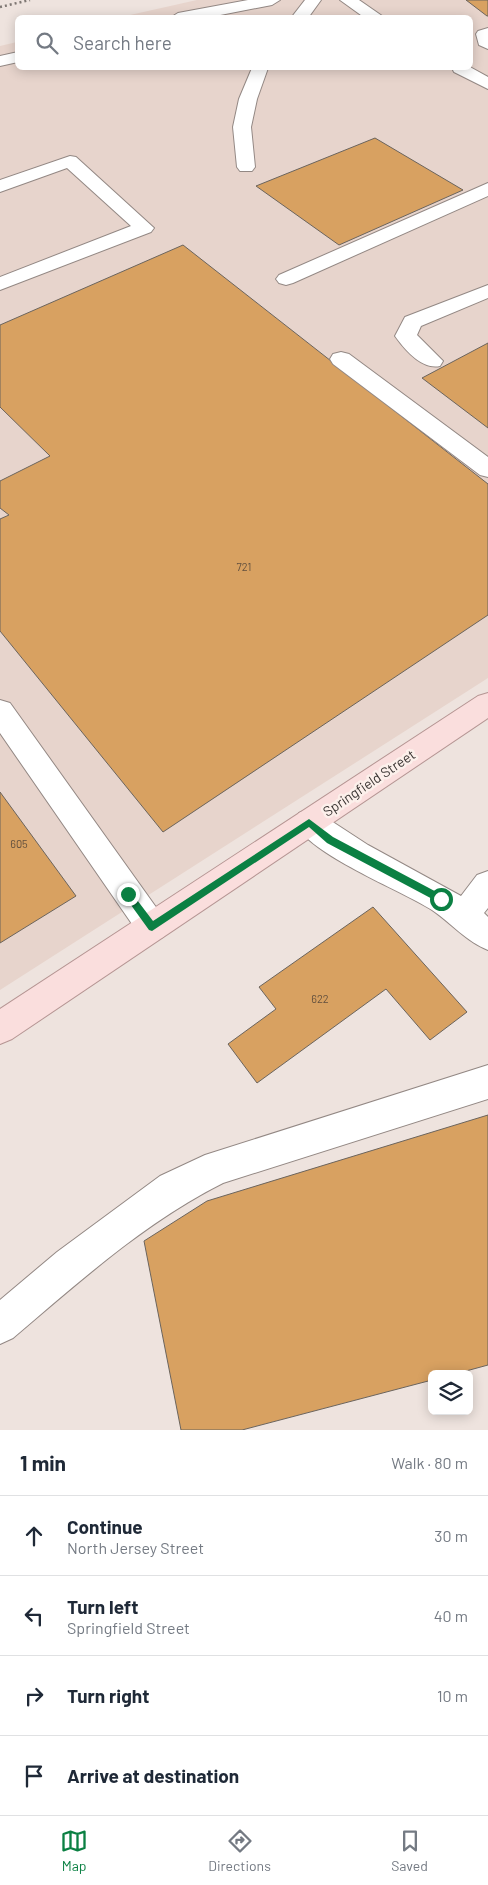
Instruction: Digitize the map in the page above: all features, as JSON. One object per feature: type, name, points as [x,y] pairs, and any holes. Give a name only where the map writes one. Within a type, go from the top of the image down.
[{"type":"main road","name":"Springfield Street","points":[[0,1028],[488,704]]},
{"type":"street","points":[[194,15],[272,0]]},
{"type":"street","points":[[301,15],[313,0]]},
{"type":"street","points":[[348,0],[372,15]]},
{"type":"street","points":[[488,33],[484,34],[485,42],[488,44]]},
{"type":"street","points":[[0,62],[15,58]]},
{"type":"street","points":[[246,167],[242,127],[248,99],[259,70]]},
{"type":"street","points":[[464,70],[488,84]]},
{"type":"street","points":[[0,186],[70,161],[144,228],[0,284]]},
{"type":"street","points":[[286,279],[488,189]]},
{"type":"street","points":[[432,361],[406,336],[412,322],[488,290]]},
{"type":"street","points":[[341,359],[488,469]]},
{"type":"street","points":[[0,711],[105,863],[152,927]]},
{"type":"street","points":[[309,822],[330,840],[441,899],[464,915],[488,936]]},
{"type":"street","points":[[464,915],[488,885]]},
{"type":"street","points":[[0,1325],[70,1265],[173,1189],[217,1167],[488,1082]]},
{"type":"shaded area","points":[[197,0],[488,0],[488,678],[0,990],[0,46],[15,42],[15,70],[473,70],[473,15],[130,15]]},
{"type":"building","points":[[466,0],[488,0],[488,16],[487,16]]},
{"type":"building","points":[[375,138],[463,190],[339,245],[256,186]]},
{"type":"building","points":[[183,245],[488,484],[488,615],[163,832],[0,631],[0,519],[9,515],[0,508],[0,481],[50,456],[0,407],[0,325]]},
{"type":"building","points":[[488,343],[488,428],[422,378]]},
{"type":"building","points":[[0,792],[76,896],[0,943]]},
{"type":"building","points":[[373,907],[467,1012],[430,1040],[386,989],[257,1083],[228,1044],[276,1009],[259,987]]},
{"type":"building","points":[[488,1115],[488,1365],[470,1370],[428,1370],[428,1381],[242,1430],[181,1430],[144,1241],[207,1201]]},
{"type":"railway","points":[[0,7],[30,0]]},
{"type":"route","points":[[128,894],[152,927],[309,822],[330,840],[441,899]]}]
